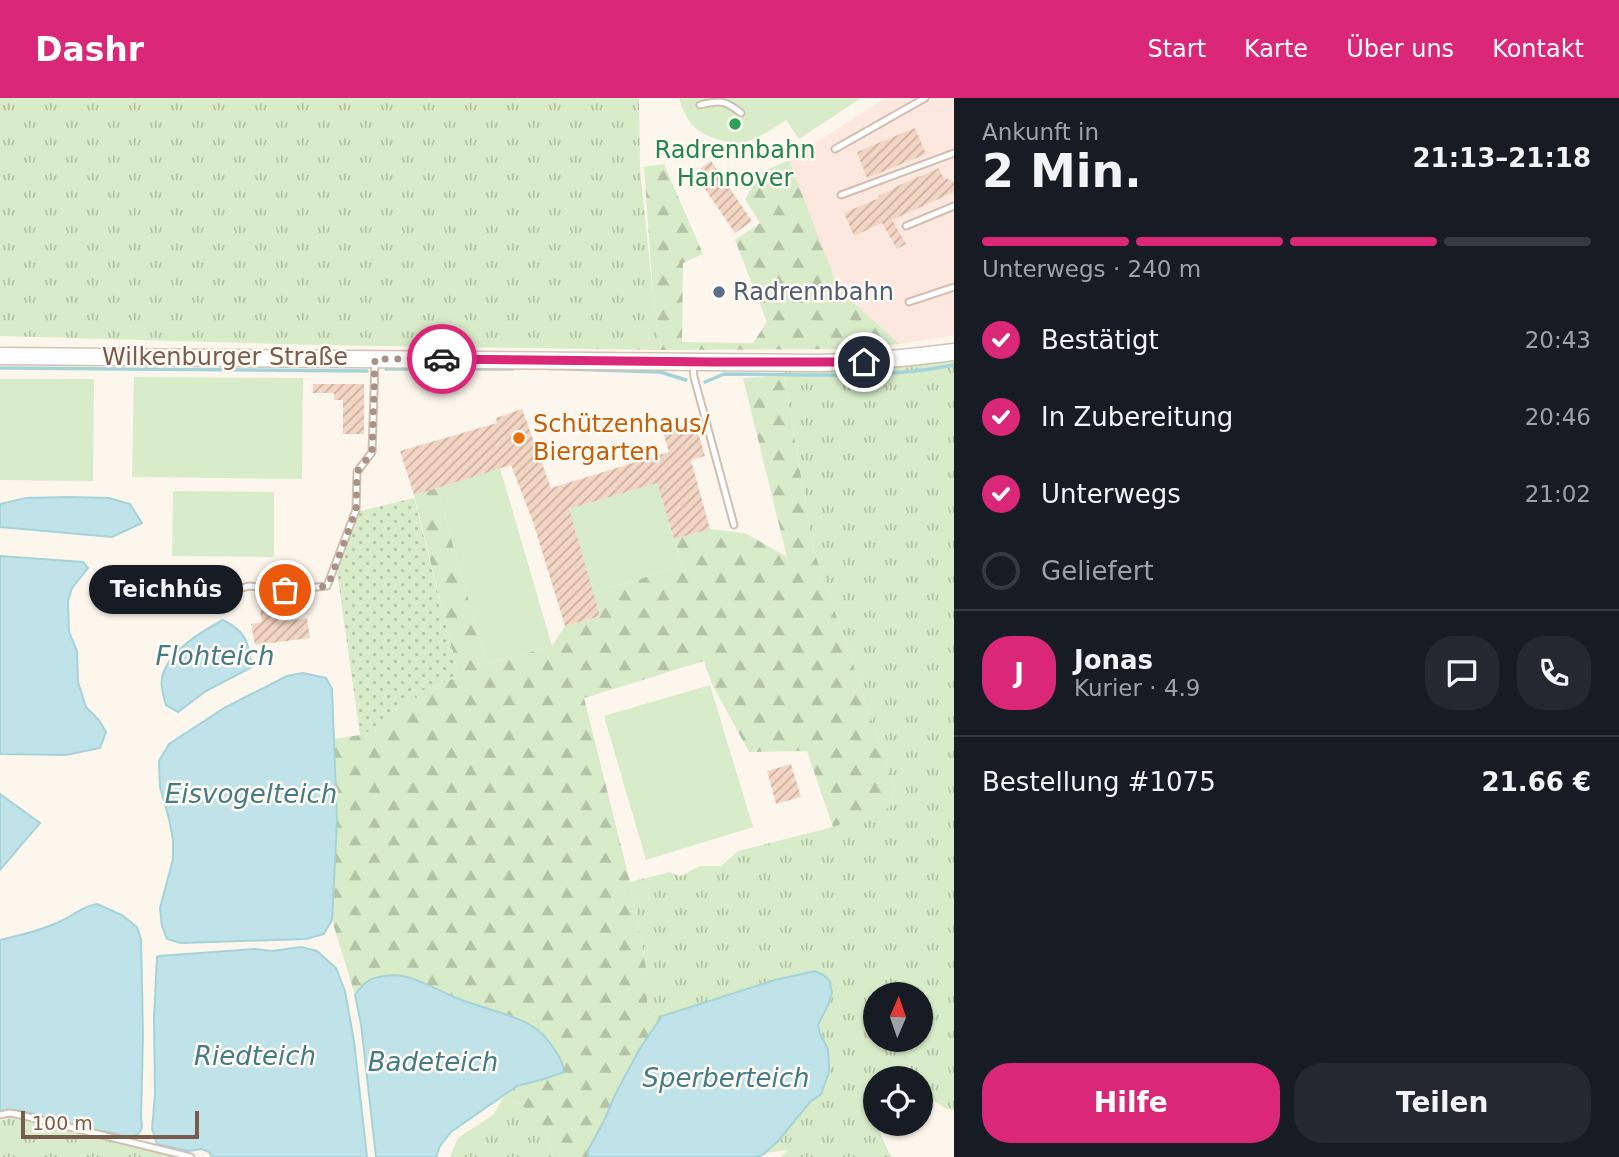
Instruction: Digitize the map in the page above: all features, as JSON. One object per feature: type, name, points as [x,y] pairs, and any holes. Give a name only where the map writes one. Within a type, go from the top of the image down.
[{"type":"main road","name":"Wilkenburger Straße","points":[[0,356],[864,362],[954,352]]},
{"type":"lane","points":[[835,149],[925,98]]},
{"type":"lane","points":[[700,105],[717,100],[729,104],[741,113]]},
{"type":"lane","points":[[841,195],[954,153]]},
{"type":"lane","points":[[906,226],[954,206]]},
{"type":"lane","points":[[909,302],[954,287]]},
{"type":"lane","points":[[180,609],[201,596],[250,586],[285,590],[327,586],[356,510],[357,472],[372,452],[375,359]]},
{"type":"lane","points":[[692,362],[734,525]]},
{"type":"lane","points":[[0,1115],[16,1114],[191,1157]]},
{"type":"shaded area","points":[[885,98],[954,98],[954,335],[900,344],[839,290],[789,160]]},
{"type":"green space","points":[[0,98],[639,98],[640,168],[661,350],[318,345],[0,336]]},
{"type":"green space","name":"Radrennbahn Hannover","points":[[679,98],[861,98],[799,139],[786,120],[759,137],[737,143],[716,139],[700,132],[685,115]]},
{"type":"green space","points":[[789,160],[839,290],[900,344],[855,349],[661,350],[653,295],[644,167],[664,164],[703,254],[683,263],[682,342],[753,343],[767,322],[735,240],[760,223],[745,199],[760,173]]},
{"type":"green space","points":[[954,352],[954,1110],[933,1101],[933,1066],[863,1066],[863,1136],[881,1136],[891,1157],[781,1157],[788,1150],[765,1153],[810,1102],[821,1094],[829,1072],[828,1049],[818,1025],[828,1005],[796,975],[662,1016],[647,1007],[647,973],[630,882],[670,872],[680,876],[700,866],[721,866],[738,851],[833,827],[891,806],[894,786],[813,548],[784,376],[784,362]]},
{"type":"green space","points":[[784,376],[813,548],[894,786],[891,807],[833,827],[807,751],[749,752],[712,684],[704,661],[584,698],[630,882],[647,973],[647,1007],[662,1016],[639,1050],[615,1095],[588,1150],[588,1157],[553,1157],[538,1119],[505,1095],[517,1086],[559,1075],[524,1022],[461,1000],[405,976],[367,980],[355,995],[332,920],[337,821],[333,739],[360,735],[387,723],[385,714],[416,698],[415,693],[455,678],[458,673],[414,495],[437,488],[487,664],[552,646],[565,626],[600,616],[593,593],[682,566],[674,539],[710,529],[745,533],[787,557],[743,378]]},
{"type":"green space","points":[[134,377],[303,378],[302,479],[132,477]]},
{"type":"green space","points":[[0,379],[94,379],[93,481],[0,480]]},
{"type":"green space","points":[[500,468],[552,646],[487,664],[437,488]]},
{"type":"green space","points":[[657,483],[682,566],[593,593],[569,509]]},
{"type":"green space","points":[[173,491],[274,492],[274,557],[172,556]]},
{"type":"green space","points":[[414,498],[458,673],[455,678],[415,693],[417,698],[385,714],[388,723],[360,735],[337,572],[360,511]]},
{"type":"green space","points":[[710,685],[753,827],[646,860],[604,716]]},
{"type":"green space","points":[[505,1095],[538,1119],[553,1157],[450,1157],[458,1138],[493,1115]]},
{"type":"green space","points":[[14,1117],[182,1157],[0,1157],[0,1121]]},
{"type":"water","points":[[26,498],[109,498],[130,504],[142,523],[112,537],[0,527],[0,504]]},
{"type":"water","points":[[0,556],[83,562],[88,568],[72,588],[68,601],[69,632],[77,651],[78,682],[86,707],[106,732],[100,748],[66,755],[0,754]]},
{"type":"water","name":"Flohteich","points":[[223,620],[242,634],[252,667],[206,691],[178,712],[166,705],[162,684],[164,671],[181,648]]},
{"type":"water","name":"Eisvogelteich","points":[[303,673],[326,678],[332,689],[337,821],[332,920],[324,934],[306,939],[181,943],[167,939],[160,908],[173,859],[173,840],[160,787],[159,761],[169,744],[224,708],[287,676]]},
{"type":"water","points":[[0,794],[40,823],[0,870]]},
{"type":"water","points":[[97,904],[122,915],[137,927],[141,939],[142,1125],[138,1134],[131,1137],[22,1111],[0,1111],[0,940],[46,927]]},
{"type":"water","name":"Riedteich","points":[[301,947],[317,951],[336,968],[345,991],[354,1041],[367,1157],[212,1157],[202,1149],[188,1151],[157,1144],[152,1129],[157,957]]},
{"type":"water","name":"Sperberteich","points":[[815,971],[830,982],[832,993],[818,1025],[828,1049],[829,1072],[821,1094],[810,1102],[764,1154],[758,1157],[588,1157],[588,1150],[615,1095],[639,1050],[662,1016],[775,980]]},
{"type":"water","name":"Badeteich","points":[[394,975],[419,981],[531,1026],[543,1035],[555,1050],[564,1072],[517,1086],[451,1132],[440,1146],[436,1157],[376,1157],[361,1024],[355,995],[372,979]]},
{"type":"building","points":[[915,128],[926,154],[867,178],[857,152]]},
{"type":"building","points":[[711,161],[752,221],[735,233],[694,173]]},
{"type":"building","points":[[939,168],[942,176],[954,182],[954,192],[892,220],[906,244],[897,249],[882,223],[854,236],[844,213]]},
{"type":"building","points":[[313,384],[364,384],[364,434],[343,434],[343,400],[334,400],[334,393],[313,393]]},
{"type":"building","points":[[522,409],[551,488],[669,452],[663,432],[695,422],[705,456],[691,460],[710,529],[674,539],[657,483],[569,509],[600,616],[565,626],[533,522],[511,465],[414,495],[400,451],[497,423],[496,418]]},
{"type":"building","points":[[277,608],[279,622],[307,618],[310,638],[255,645],[251,624],[262,622],[260,610]]},
{"type":"building","points":[[791,764],[801,797],[776,804],[767,771]]},
{"type":"waterway","points":[[705,382],[724,374],[897,373],[954,365]]},
{"type":"waterway","points":[[0,368],[367,371]]},
{"type":"waterway","points":[[537,368],[660,372],[686,380]]},
{"type":"waterway","points":[[386,369],[513,369]]},
{"type":"way so far","points":[[285,590],[327,586],[331,578],[356,510],[357,472],[372,452],[375,359],[442,359]]},
{"type":"place","name":"Radrennbahn Hannover","points":[[735,124]]},
{"type":"place","name":"Radrennbahn","points":[[719,292]]},
{"type":"place","name":"Schützenhaus/ Biergarten","points":[[519,438]]},
{"type":"place","name":"Teichhûs","points":[[285,590]]},
{"type":"route","points":[[442,359],[864,362]]}]
